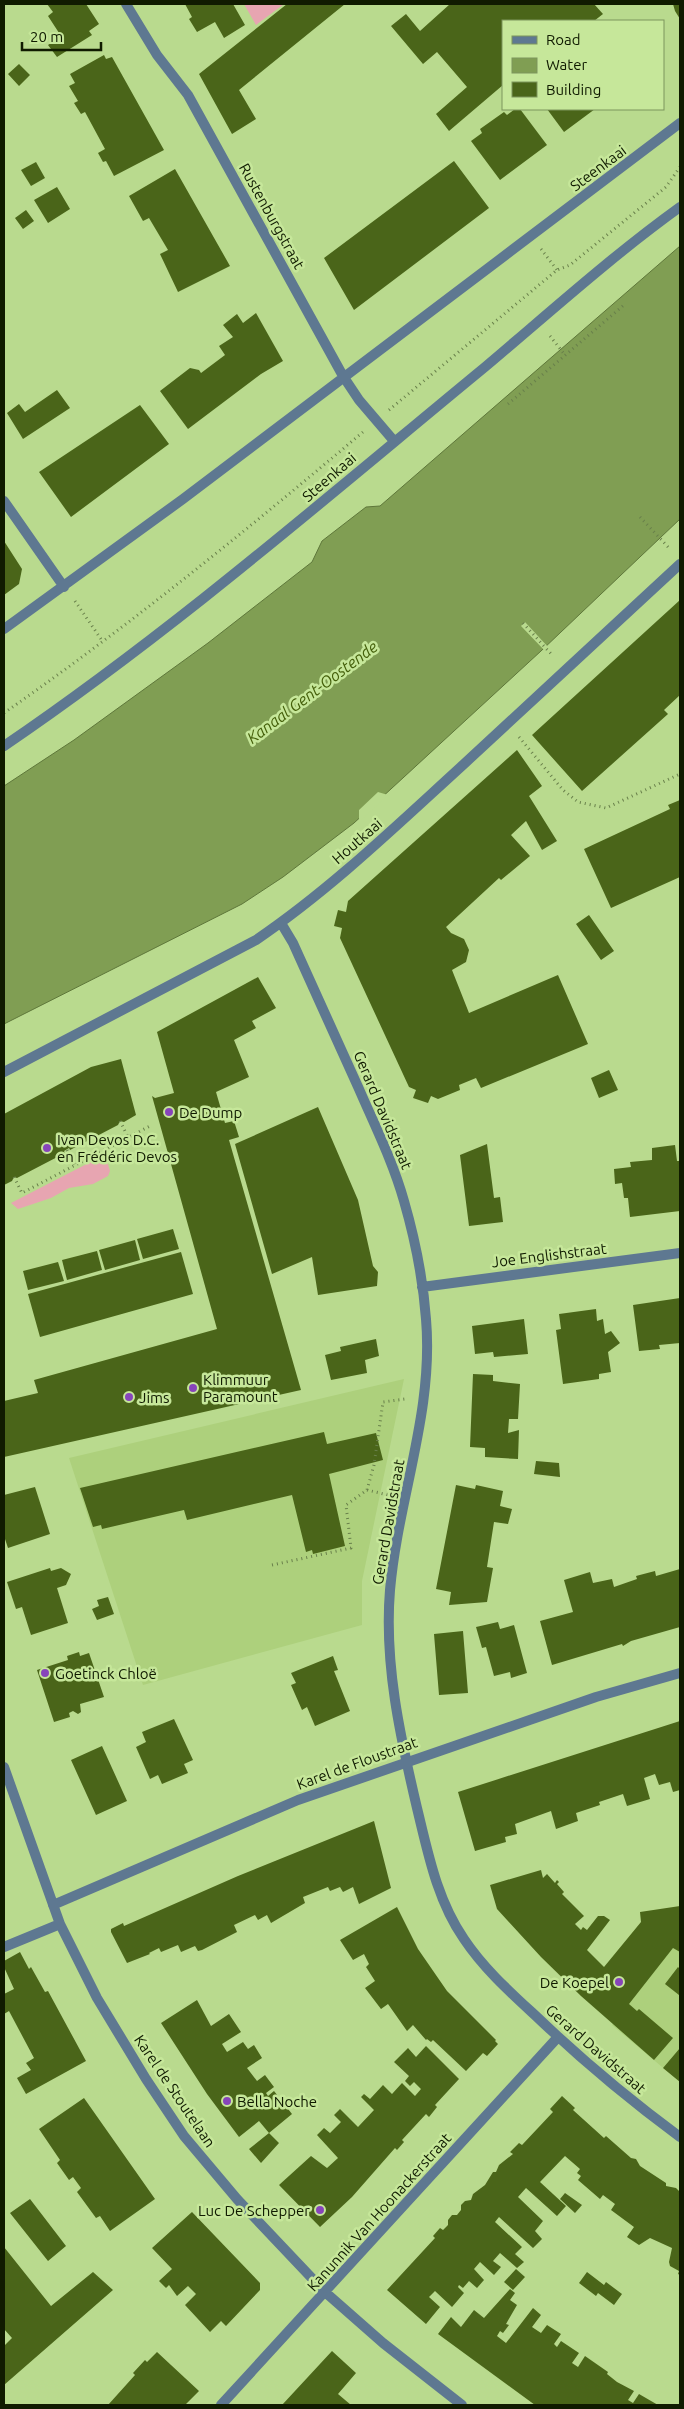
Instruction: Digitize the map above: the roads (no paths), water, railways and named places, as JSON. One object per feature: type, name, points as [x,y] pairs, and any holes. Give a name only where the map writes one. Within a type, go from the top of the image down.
[{"type":"street","name":"Rustenburgstraat","points":[[126,4],[157,55],[188,95],[343,376],[376,422],[394,441]]},
{"type":"street","name":"Steenkaai","points":[[4,629],[531,237],[680,123]]},
{"type":"street","name":"Steenkaai","points":[[664,219],[680,200]]},
{"type":"street","name":"Steenkaai","points":[[4,746],[152,639],[300,522],[394,441],[664,219],[680,208]]},
{"type":"street","points":[[4,501],[64,586]]},
{"type":"street","name":"Houtkaai","points":[[4,1072],[256,940],[281,923],[387,835],[680,564]]},
{"type":"street","name":"Gerard Davidstraat","points":[[281,923],[293,943],[387,1153],[404,1200],[417,1251],[428,1353],[425,1396],[396,1546],[390,1590],[389,1638],[394,1697],[406,1762],[434,1875],[446,1908],[464,1939],[485,1967],[558,2037],[640,2107],[680,2137]]},
{"type":"street","name":"Joe Englishstraat","points":[[422,1287],[680,1253]]},
{"type":"street","name":"Karel de Floustraat","points":[[53,1905],[298,1800],[596,1697],[680,1673]]},
{"type":"street","name":"Karel de Stoutelaan","points":[[4,1767],[60,1924],[97,1998],[146,2079],[184,2136],[237,2199],[325,2292],[383,2343],[462,2405]]},
{"type":"street","points":[[4,1947],[60,1924]]},
{"type":"street","name":"Kanunnik Van Hoonackerstraat","points":[[220,2405],[558,2037]]},
{"type":"water","name":"Kanaal Gent-Oostende","points":[[680,246],[680,519],[541,651],[354,823],[283,877],[242,904],[4,1024],[4,786],[74,740],[208,643],[312,562],[322,541],[366,507],[380,506]]},
{"type":"place","name":"De Dump","points":[[169,1112]]},
{"type":"place","name":"Ivan Devos D.C. en Frédéric Devos","points":[[47,1148]]},
{"type":"place","name":"Klimmuur Paramount","points":[[193,1388]]},
{"type":"place","name":"Jims","points":[[129,1397]]},
{"type":"place","name":"Goetinck Chloë","points":[[45,1673]]},
{"type":"place","name":"De Koepel","points":[[619,1982]]},
{"type":"place","name":"Bella Noche","points":[[227,2101]]},
{"type":"place","name":"Luc De Schepper","points":[[320,2210]]}]
